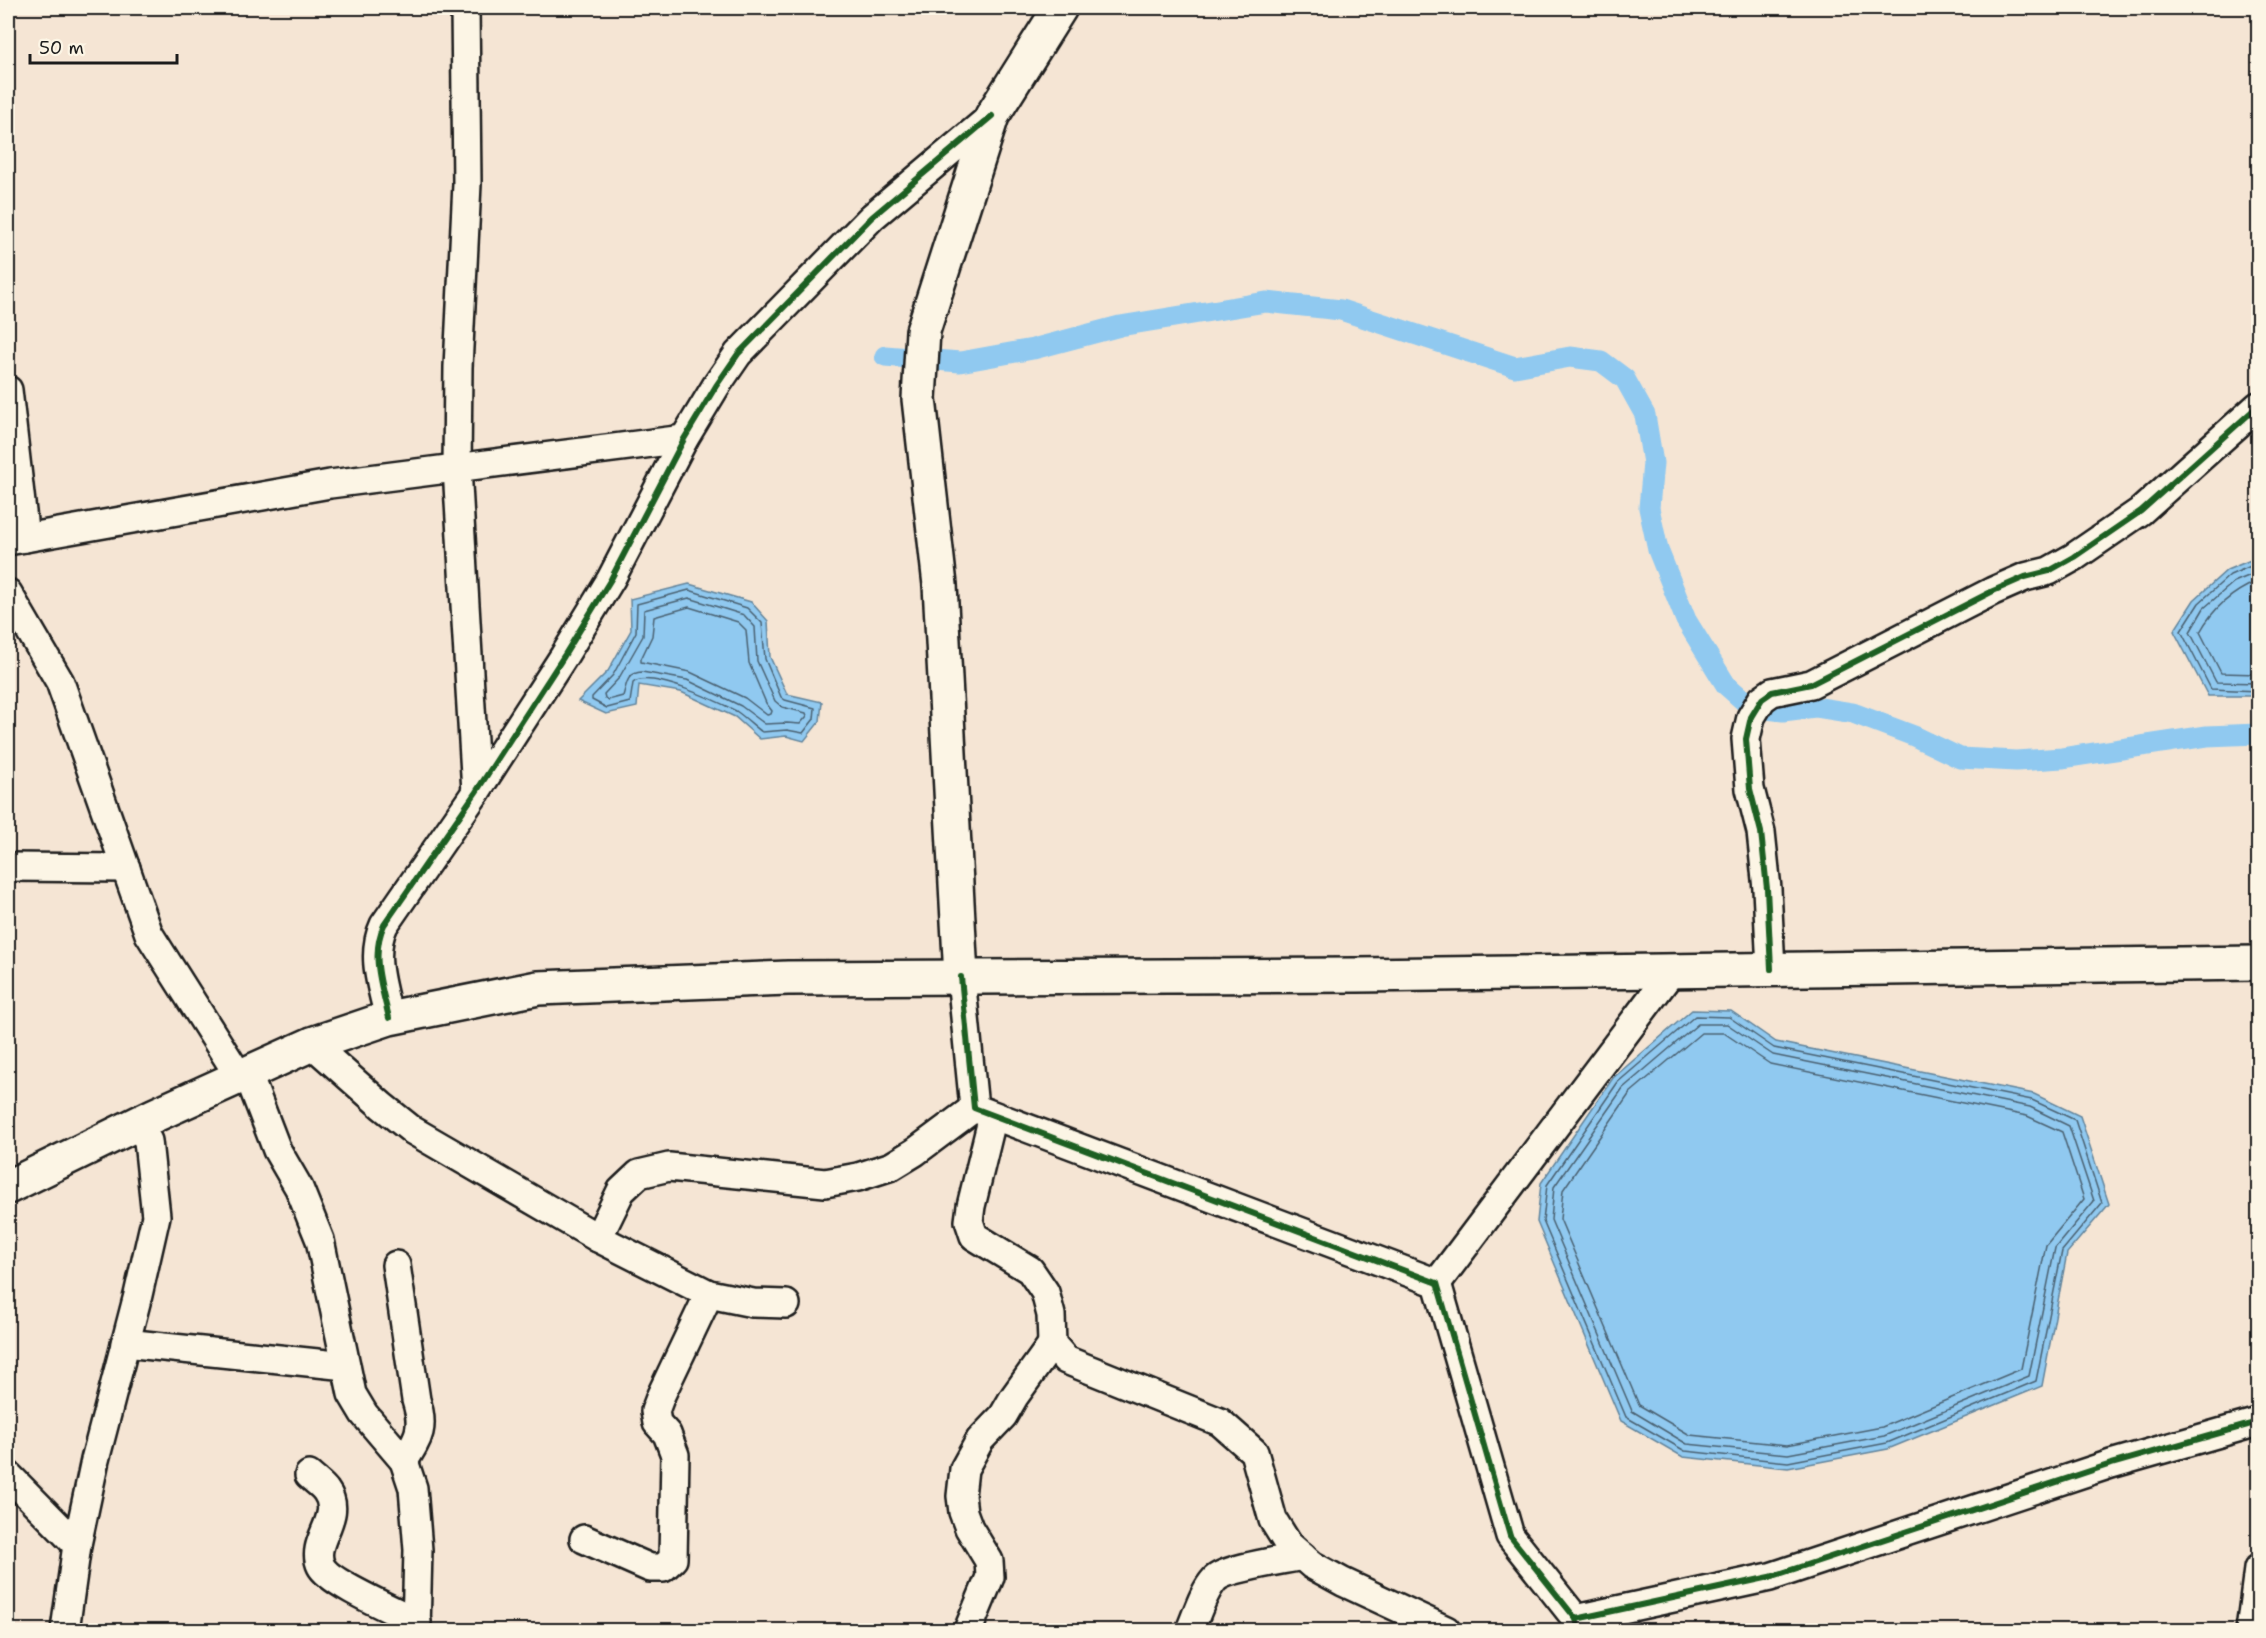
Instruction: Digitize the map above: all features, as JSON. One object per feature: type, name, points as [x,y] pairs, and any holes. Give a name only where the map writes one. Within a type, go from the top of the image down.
[{"type":"main road","points":[[961,977],[940,585],[919,399],[923,331],[992,116],[1060,8]]},
{"type":"main road","points":[[8,1187],[146,1119],[312,1044],[389,1018],[538,988],[788,978],[1358,975],[2259,963]]},
{"type":"street","points":[[465,8],[467,184],[458,367],[457,468],[476,792]]},
{"type":"street","points":[[389,1018],[378,964],[378,939],[384,925],[524,720],[611,579],[684,440],[716,386],[738,354],[872,217],[992,116]]},
{"type":"street","points":[[8,390],[16,540],[330,484],[684,440]]},
{"type":"street","points":[[1771,969],[1767,889],[1761,832],[1750,789],[1746,739],[1756,708],[1772,692],[1811,684],[1993,591],[2025,577],[2049,571],[2074,558],[2141,511],[2259,406]]},
{"type":"street","points":[[8,593],[60,682],[149,934],[299,1188],[320,1240],[352,1394],[364,1414],[404,1461],[413,1488],[417,1516],[417,1626],[333,1579],[321,1568],[318,1554],[331,1518],[332,1506],[327,1492],[309,1475]]},
{"type":"street","points":[[8,867],[126,868]]},
{"type":"street","points":[[1437,1283],[1672,970]]},
{"type":"street","points":[[961,977],[983,1112],[969,1221],[974,1236],[1030,1270],[1045,1293],[1051,1315],[1052,1344],[1003,1416],[980,1440],[964,1469],[961,1496],[963,1512],[969,1528],[989,1561],[990,1577],[968,1630]]},
{"type":"street","points":[[312,1044],[412,1130],[598,1238],[709,1294],[753,1303],[786,1304]]},
{"type":"street","points":[[983,1112],[1437,1283]]},
{"type":"street","points":[[598,1238],[621,1191],[639,1174],[669,1167],[825,1183],[858,1177],[892,1166],[983,1112]]},
{"type":"street","points":[[64,1630],[77,1545],[95,1460],[156,1216],[146,1119]]},
{"type":"street","points":[[396,1265],[416,1400],[422,1418],[417,1440],[404,1461]]},
{"type":"street","points":[[1437,1283],[1510,1536],[1577,1625],[1770,1577],[2110,1464],[2259,1422]]},
{"type":"street","points":[[584,1539],[650,1568],[663,1568],[673,1559],[675,1455],[667,1434],[657,1423],[656,1411],[661,1395],[709,1294]]},
{"type":"street","points":[[125,1343],[346,1366]]},
{"type":"street","points":[[1052,1344],[1066,1360],[1220,1422],[1254,1452],[1274,1520],[1288,1544],[1312,1565],[1343,1582],[1446,1630]]},
{"type":"street","points":[[8,1475],[77,1545]]},
{"type":"street","points":[[1190,1630],[1216,1577],[1230,1571],[1302,1556]]},
{"type":"street","points":[[2250,1630],[2259,1569]]},
{"type":"water","points":[[2258,557],[2258,696],[2208,696],[2174,631],[2194,600],[2227,570]]},
{"type":"water","points":[[689,584],[751,602],[768,621],[770,657],[787,694],[822,702],[820,721],[804,741],[786,736],[760,739],[735,717],[681,692],[639,685],[637,707],[606,714],[578,701],[608,671],[631,630],[630,599]]},
{"type":"water","points":[[1692,1010],[1731,1011],[1776,1042],[2034,1094],[2080,1116],[2109,1204],[2067,1253],[2042,1386],[1888,1449],[1788,1468],[1683,1457],[1621,1421],[1537,1222],[1541,1183],[1613,1078]]},
{"type":"waterway","points":[[885,356],[960,362],[1033,349],[1120,326],[1266,302],[1341,310],[1515,367],[1570,357],[1601,361],[1625,379],[1645,415],[1653,463],[1649,508],[1658,550],[1686,620],[1726,685],[1751,707],[1783,711],[1815,707],[1853,713],[1914,736],[1960,758],[2016,761],[2062,758],[2207,736],[2258,734]]},
{"type":"cycle path","points":[[389,1018],[378,959],[380,936],[384,925],[476,792],[564,656],[611,579],[684,439],[716,386],[738,354],[872,217],[992,116]]},
{"type":"cycle path","points":[[1771,969],[1767,889],[1761,832],[1750,789],[1746,739],[1751,717],[1762,699],[1772,692],[1811,684],[1993,591],[2025,577],[2049,571],[2074,557],[2141,511],[2258,406]]},
{"type":"cycle path","points":[[961,977],[974,1108],[1437,1283],[1510,1536],[1576,1619],[1579,1630]]},
{"type":"cycle path","points":[[1576,1619],[1770,1577],[2111,1464],[2258,1422]]}]
